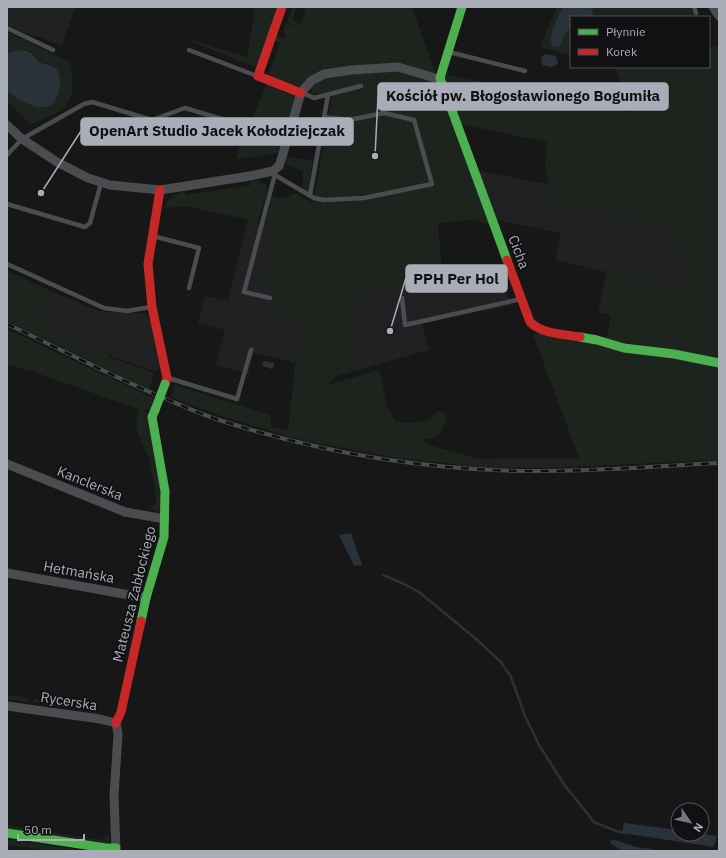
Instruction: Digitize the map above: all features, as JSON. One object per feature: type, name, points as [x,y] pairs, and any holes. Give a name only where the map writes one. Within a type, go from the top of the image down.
[{"type":"street","points":[[282,7],[258,76],[301,93]]},
{"type":"street","points":[[7,125],[22,139],[56,162],[75,173],[110,185],[160,190],[274,173],[279,166],[301,93],[311,81],[324,74],[352,70],[398,67],[435,78],[440,78],[462,7]]},
{"type":"street","points":[[713,7],[719,16]]},
{"type":"street","name":"Cicha","points":[[440,78],[530,322],[541,330],[597,340],[624,348],[674,354],[709,362],[719,362]]},
{"type":"street","points":[[160,190],[148,264],[152,307],[166,381]]},
{"type":"street","name":"Mateusza Zabłockiego","points":[[116,723],[121,712],[146,598],[164,537],[165,491],[152,417],[166,381]]},
{"type":"street","name":"Kanclerska","points":[[7,464],[125,512],[165,520]]},
{"type":"street","name":"Hetmańska","points":[[7,573],[146,598]]},
{"type":"street","name":"Rycerska","points":[[7,706],[100,719],[116,723]]},
{"type":"street","points":[[7,833],[116,849],[114,796],[118,734],[116,723]]},
{"type":"lane","points":[[694,7],[696,13]]},
{"type":"lane","points":[[7,28],[53,50]]},
{"type":"lane","points":[[189,50],[258,76]]},
{"type":"lane","points":[[448,51],[525,71]]},
{"type":"lane","points":[[301,93],[314,98],[361,86]]},
{"type":"lane","points":[[310,195],[328,95]]},
{"type":"lane","points":[[7,155],[22,139],[84,104],[92,102],[152,120],[185,108],[288,139]]},
{"type":"lane","points":[[270,298],[244,292],[274,173],[310,195],[324,200],[364,198],[432,184],[414,120],[384,113],[349,120],[324,117]]},
{"type":"lane","points":[[7,204],[85,227],[90,223],[101,183]]},
{"type":"lane","points":[[152,236],[199,248],[189,288]]},
{"type":"lane","points":[[7,264],[104,308],[128,310],[152,307]]},
{"type":"lane","points":[[402,298],[405,325],[522,299]]},
{"type":"lane","points":[[166,381],[237,399],[251,350]]},
{"type":"shaded area","points":[[7,7],[75,7],[62,45],[22,32],[7,24]]},
{"type":"shaded area","points":[[254,7],[278,7],[257,68],[188,40],[189,39],[247,57]]},
{"type":"shaded area","points":[[293,7],[296,7],[292,20],[299,22],[293,25],[287,23]]},
{"type":"shaded area","points":[[306,7],[412,7],[436,75],[397,65],[324,71],[302,87],[267,78],[280,43],[275,41],[276,36],[284,39],[286,33],[283,32],[286,23],[294,26],[301,23]]},
{"type":"shaded area","points":[[557,7],[564,7],[557,17],[550,37],[563,40],[565,33],[570,29],[570,55],[540,47]]},
{"type":"shaded area","points":[[564,7],[591,7],[594,16],[570,16],[570,29],[558,47],[552,46],[551,37],[559,15]]},
{"type":"shaded area","points":[[591,7],[691,7],[693,15],[691,16],[594,16]]},
{"type":"shaded area","points":[[7,32],[70,62],[72,87],[70,99],[62,109],[55,114],[31,124],[7,102],[7,91],[13,97],[27,103],[53,66],[41,62],[32,52],[25,50],[7,53]]},
{"type":"shaded area","points":[[719,45],[719,360],[606,339],[611,315],[598,312],[607,272],[694,286],[673,229],[546,201],[549,184],[545,163],[547,142],[460,124],[444,74],[631,113],[615,68],[710,68],[710,48]]},
{"type":"shaded area","points":[[20,50],[29,52],[40,62],[57,70],[60,79],[58,95],[56,100],[49,106],[33,106],[21,101],[7,91],[7,53]]},
{"type":"shaded area","points":[[545,54],[555,56],[558,62],[557,65],[551,67],[542,65],[541,57]]},
{"type":"shaded area","points":[[396,71],[437,81],[489,224],[473,220],[438,223],[443,286],[397,292],[353,295],[356,339],[348,354],[351,372],[337,376],[327,385],[379,370],[388,408],[396,422],[412,423],[429,419],[439,410],[447,415],[440,433],[434,437],[423,440],[428,445],[481,459],[579,458],[533,335],[540,332],[719,365],[719,460],[546,468],[512,468],[481,467],[405,459],[320,444],[287,436],[221,416],[171,397],[175,385],[270,415],[272,427],[288,430],[300,320],[269,312],[276,287],[262,284],[275,232],[264,228],[272,197],[286,198],[295,193],[313,203],[333,91],[314,94],[311,92],[312,85],[325,76]]},
{"type":"shaded area","points":[[267,84],[297,97],[285,137],[249,126]]},
{"type":"shaded area","points":[[245,129],[281,140],[283,142],[279,153],[236,159]]},
{"type":"shaded area","points":[[287,157],[313,161],[308,192],[301,187],[303,185],[303,172],[286,165]]},
{"type":"shaded area","points":[[478,171],[549,184],[546,201],[673,229],[694,286],[607,272],[555,260],[561,233],[496,220]]},
{"type":"shaded area","points":[[251,181],[259,181],[267,186],[267,191],[258,222],[186,206],[164,208],[170,199],[181,192],[185,191],[186,195],[251,185]]},
{"type":"shaded area","points":[[248,220],[292,231],[270,312],[300,320],[295,363],[254,353],[248,374],[216,365],[225,330],[198,323],[205,296],[228,301]]},
{"type":"shaded area","points":[[7,271],[51,291],[43,308],[47,328],[106,353],[113,359],[154,373],[149,389],[7,321]]},
{"type":"shaded area","points":[[503,278],[511,305],[422,324],[429,350],[351,372],[348,355],[356,339],[353,295],[397,292]]},
{"type":"shaded area","points":[[51,291],[96,310],[105,312],[144,313],[149,316],[160,368],[154,371],[113,357],[108,353],[47,328],[42,308]]},
{"type":"shaded area","points":[[7,329],[155,399],[150,411],[145,409],[144,411],[148,414],[162,492],[159,512],[150,509],[156,503],[154,482],[147,452],[143,446],[136,427],[138,409],[31,371],[7,365]]},
{"type":"shaded area","points":[[264,361],[274,363],[272,369],[262,366]]},
{"type":"shaded area","points":[[351,533],[362,565],[354,566],[339,535]]},
{"type":"shaded area","points":[[7,695],[29,698],[29,702],[7,699]]},
{"type":"shaded area","points":[[34,699],[69,704],[68,708],[34,703]]},
{"type":"shaded area","points":[[73,705],[98,709],[97,713],[73,709]]},
{"type":"shaded area","points":[[624,823],[670,829],[670,840],[622,833]]},
{"type":"shaded area","points":[[7,825],[101,840],[108,834],[110,841],[106,844],[7,830]]},
{"type":"shaded area","points":[[710,835],[717,836],[714,847],[681,842],[710,842]]},
{"type":"shaded area","points":[[7,839],[86,851],[53,851],[7,845]]},
{"type":"shaded area","points":[[612,839],[636,847],[656,851],[622,851],[610,843]]},
{"type":"waterway","points":[[383,575],[419,592],[476,639],[501,662],[511,677],[525,716],[539,745],[563,783],[594,822],[625,833]]},
{"type":"railway","points":[[7,324],[135,386],[213,418],[251,430],[327,449],[404,462],[483,470],[596,470],[719,463]]},
{"type":"traffic: fast","points":[[462,7],[440,78],[507,260]]},
{"type":"traffic: fast","points":[[580,337],[597,340],[624,348],[674,354],[719,363]]},
{"type":"traffic: fast","points":[[155,410],[165,384]]},
{"type":"traffic: fast","points":[[141,621],[146,598],[164,537],[165,491],[152,417],[155,410]]},
{"type":"traffic: fast","points":[[7,833],[106,848],[116,848]]},
{"type":"traffic: jam","points":[[282,7],[258,76],[301,93]]},
{"type":"traffic: jam","points":[[160,190],[148,264],[152,307],[167,378],[165,384]]},
{"type":"traffic: jam","points":[[507,260],[530,322],[540,329],[580,337]]},
{"type":"traffic: jam","points":[[116,723],[121,712],[141,621]]},
{"type":"place","name":"Kościół pw. Błogosławionego Bogumiła","points":[[375,156]]},
{"type":"place","name":"OpenArt Studio Jacek Kołodziejczak","points":[[41,193]]},
{"type":"place","name":"PPH Per Hol","points":[[390,331]]}]
